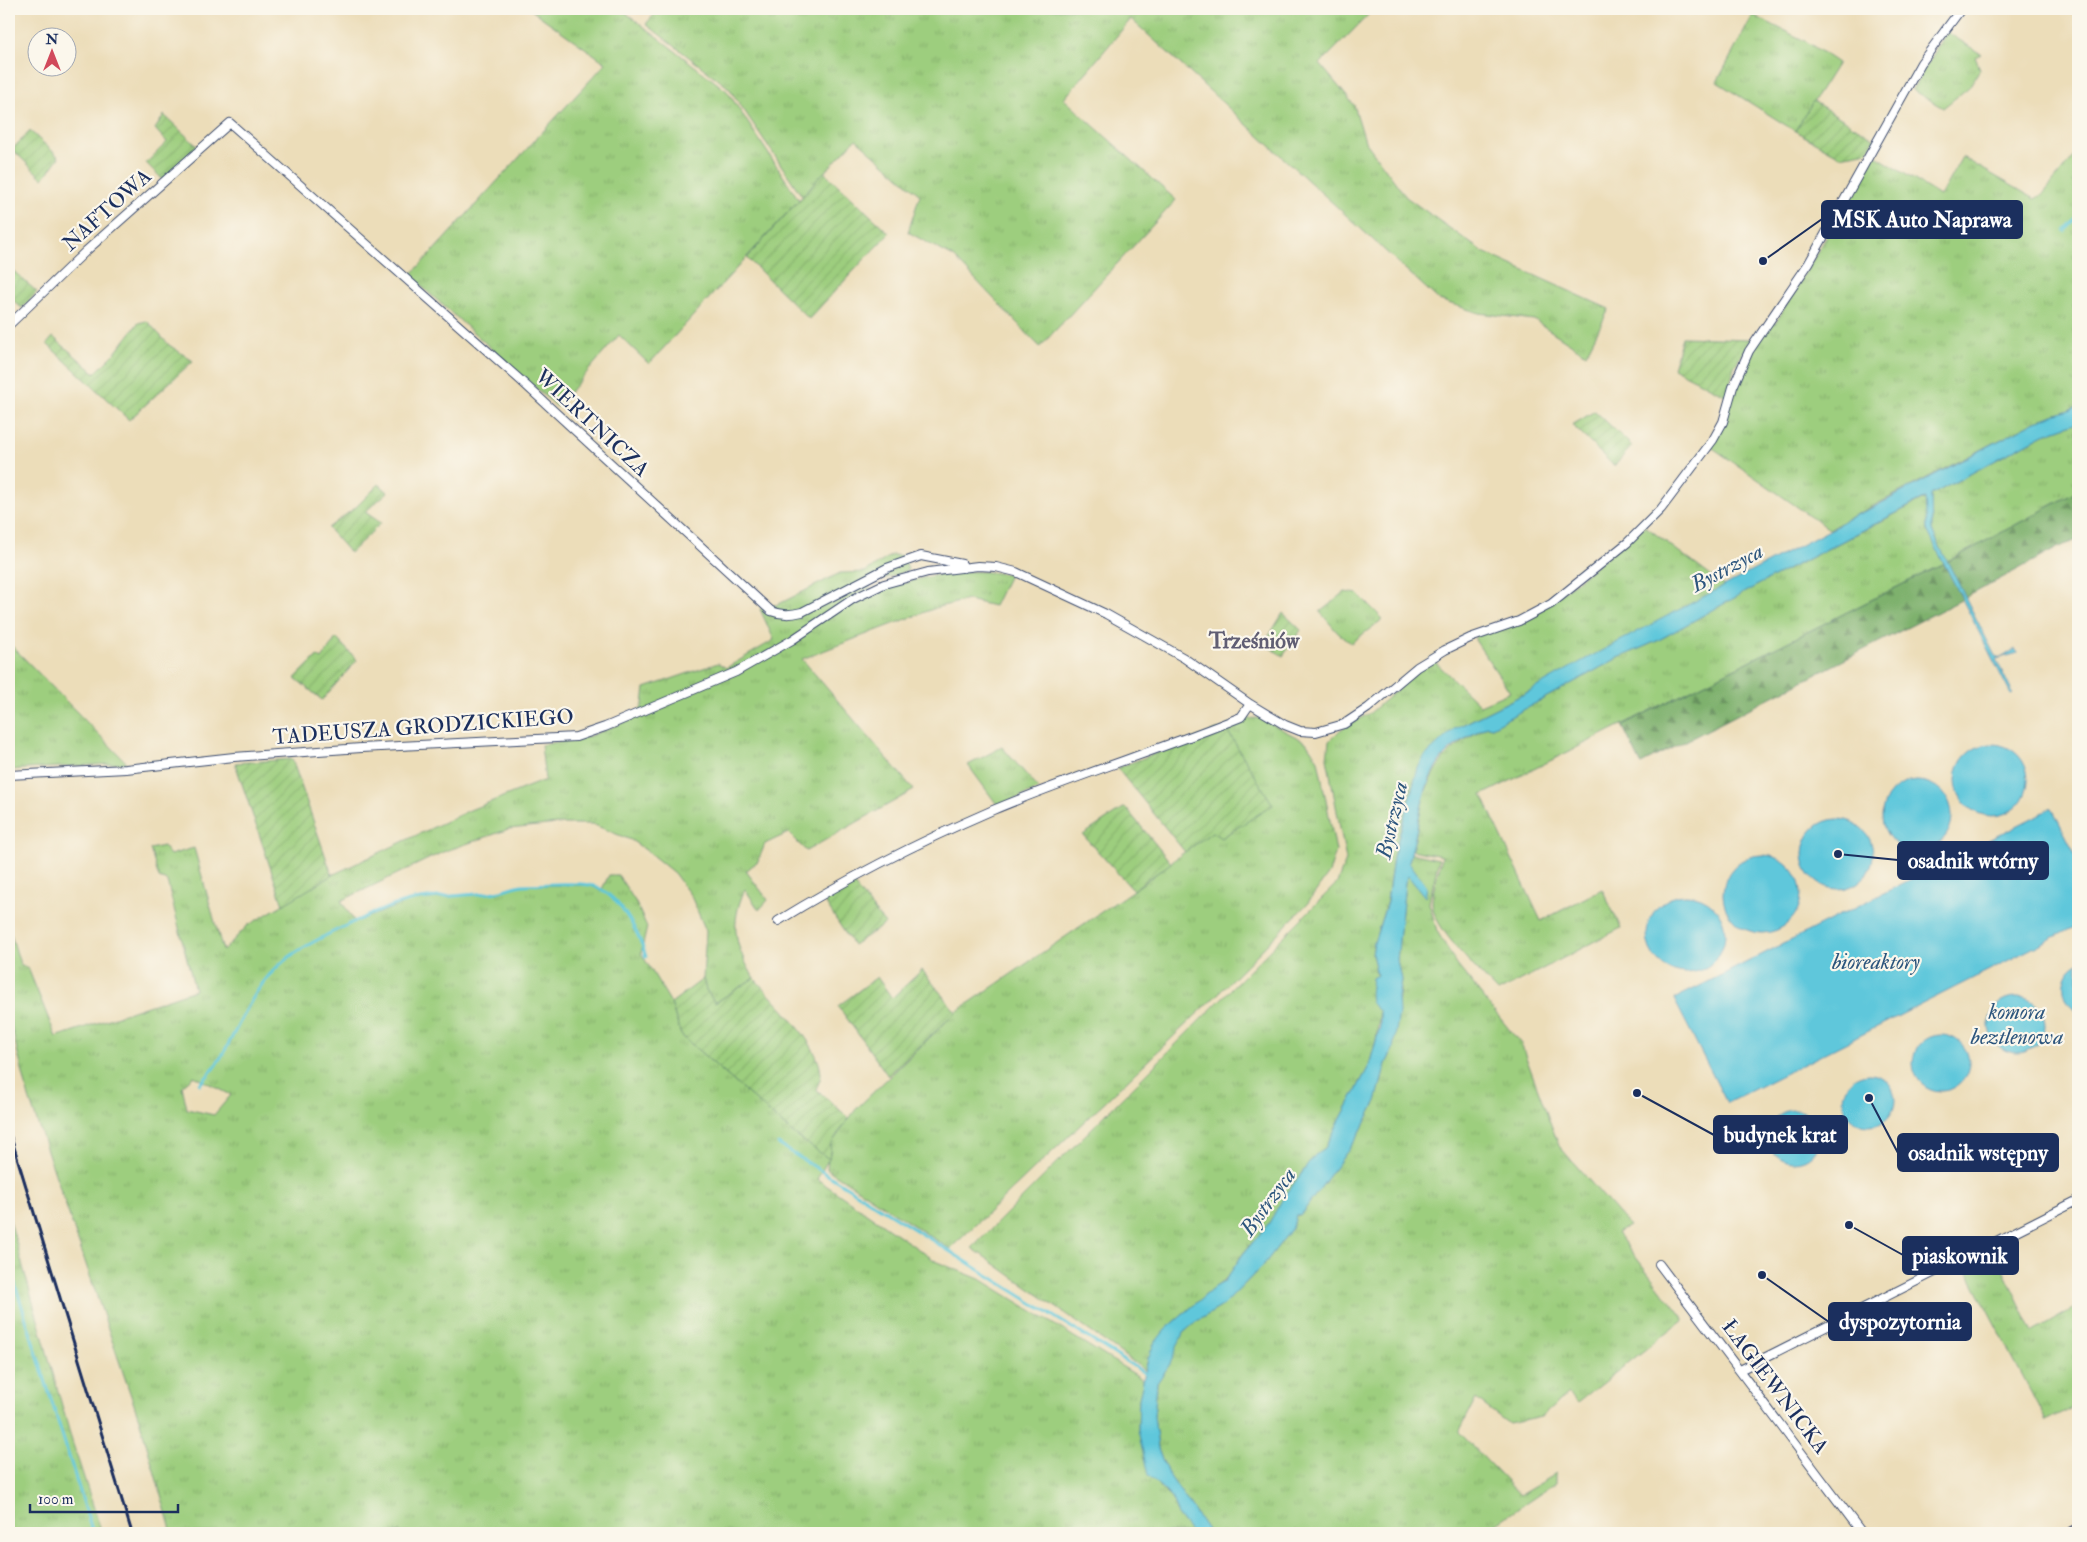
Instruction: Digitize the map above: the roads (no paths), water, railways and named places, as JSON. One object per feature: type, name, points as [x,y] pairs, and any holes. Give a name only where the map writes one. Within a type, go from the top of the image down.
[{"type":"main road","points":[[2072,1533],[2078,1530]]},
{"type":"street","name":"TADEUSZA GRODZICKIEGO","points":[[9,775],[137,768],[234,758],[398,746],[576,736],[605,728],[736,672],[792,640],[853,599],[877,587],[910,576],[964,568],[990,567],[1010,570],[1082,603],[1175,653],[1277,721],[1300,731],[1316,732],[1336,728],[1360,714],[1422,664],[1444,650],[1470,638],[1519,621],[1551,604],[1636,535],[1669,499],[1713,440],[1723,422],[1733,386],[1749,351],[1809,262],[1921,63],[1961,9]]},
{"type":"street","name":"NAFTOWA","points":[[9,325],[86,251],[230,123]]},
{"type":"street","name":"WIERTNICZA","points":[[230,123],[518,378],[771,611],[780,614],[802,612],[887,568],[921,556],[962,564],[964,568]]},
{"type":"street","points":[[778,921],[825,892],[944,832],[1053,787],[1241,717],[1250,704]]},
{"type":"street","points":[[1740,1370],[2078,1200]]},
{"type":"street","name":"ŁAGIEWNICKA","points":[[1659,1264],[1862,1533]]},
{"type":"water","points":[[2078,407],[2078,422],[2044,434],[1931,495],[1932,530],[1995,656],[2000,658],[1996,659],[2013,694],[2011,695],[1927,530],[1925,498],[1754,587],[1657,641],[1616,659],[1492,727],[1487,726],[1457,744],[1442,758],[1435,768],[1425,791],[1409,862],[1427,887],[1425,897],[1408,876],[1405,882],[1397,960],[1401,980],[1398,997],[1399,1013],[1393,1049],[1386,1064],[1376,1101],[1357,1138],[1300,1216],[1296,1215],[1293,1227],[1265,1263],[1224,1305],[1197,1321],[1183,1333],[1170,1364],[1157,1383],[1154,1416],[1158,1448],[1167,1472],[1209,1533],[1191,1533],[1178,1516],[1172,1498],[1148,1475],[1138,1430],[1139,1399],[1148,1358],[1154,1344],[1165,1330],[1215,1287],[1224,1282],[1243,1254],[1269,1223],[1282,1200],[1315,1155],[1324,1150],[1369,1066],[1380,1026],[1380,1011],[1373,1004],[1370,996],[1372,978],[1377,975],[1372,954],[1387,902],[1393,857],[1418,768],[1424,757],[1454,729],[1526,693],[1584,660],[1837,526],[1843,521],[1874,507],[2036,421]]},
{"type":"water","points":[[2015,649],[2018,653],[2002,657]]},
{"type":"water","points":[[1992,744],[2012,750],[2022,760],[2028,780],[2022,800],[2012,810],[1992,816],[1972,810],[1962,800],[1956,780],[1962,760],[1972,750]]},
{"type":"water","points":[[1917,781],[1930,784],[1942,791],[1949,803],[1952,816],[1949,829],[1942,841],[1930,848],[1917,851],[1904,848],[1892,841],[1885,829],[1882,816],[1885,803],[1892,791],[1904,784]]},
{"type":"water","name":"bioreaktory","points":[[2052,808],[2078,860],[2078,925],[1727,1103],[1674,999]]},
{"type":"water","points":[[1838,819],[1851,822],[1863,829],[1870,841],[1873,854],[1870,867],[1863,879],[1851,886],[1838,889],[1825,886],[1813,879],[1806,867],[1803,854],[1806,841],[1813,829],[1825,822]]},
{"type":"water","points":[[1762,855],[1777,858],[1794,872],[1798,879],[1801,894],[1798,909],[1784,926],[1777,930],[1762,933],[1747,930],[1730,916],[1726,909],[1723,894],[1726,879],[1740,862],[1747,858]]},
{"type":"water","points":[[1686,895],[1701,898],[1713,907],[1722,919],[1725,934],[1722,949],[1713,961],[1701,970],[1686,973],[1671,970],[1659,961],[1650,949],[1647,934],[1650,919],[1659,907],[1671,898]]},
{"type":"water","name":"komora beztlenowa","points":[[2078,963],[2078,1013],[2072,1008],[2065,995],[2064,980],[2071,968]]},
{"type":"water","name":"komora beztlenowa","points":[[2012,997],[2022,997],[2037,1005],[2043,1014],[2045,1025],[2043,1036],[2037,1045],[2022,1053],[2012,1053],[2001,1048],[1994,1041],[1989,1030],[1989,1020],[1994,1009],[2001,1002]]},
{"type":"water","name":"komora beztlenowa","points":[[1941,1035],[1952,1037],[1961,1043],[1967,1052],[1969,1063],[1967,1074],[1961,1083],[1952,1089],[1941,1091],[1930,1089],[1921,1083],[1915,1074],[1913,1063],[1915,1052],[1921,1043],[1930,1037]]},
{"type":"water","points":[[1864,1074],[1874,1074],[1888,1081],[1895,1095],[1895,1105],[1888,1119],[1874,1126],[1864,1126],[1854,1122],[1847,1115],[1843,1105],[1843,1095],[1847,1085],[1854,1078]]},
{"type":"water","points":[[1789,1110],[1799,1110],[1813,1117],[1820,1131],[1820,1141],[1813,1155],[1799,1162],[1789,1162],[1779,1158],[1772,1151],[1768,1141],[1768,1131],[1772,1121],[1779,1114]]},
{"type":"waterway","points":[[2065,231],[2078,217]]},
{"type":"waterway","points":[[200,1084],[222,1055],[258,990],[284,961],[310,944],[366,916],[401,903],[424,898],[496,892],[522,885],[590,885],[609,895],[626,914],[638,936],[646,957]]},
{"type":"waterway","points":[[778,1144],[1146,1374]]},
{"type":"waterway","points":[[9,1265],[93,1533]]},
{"type":"railway","points":[[9,1131],[132,1533]]},
{"type":"place","name":"MSK Auto Naprawa","points":[[1763,261]]},
{"type":"place","name":"osadnik wtórny","points":[[1838,854]]},
{"type":"place","name":"budynek krat","points":[[1637,1093]]},
{"type":"place","name":"osadnik wstępny","points":[[1869,1098]]},
{"type":"place","name":"piaskownik","points":[[1849,1225]]},
{"type":"place","name":"dyspozytornia","points":[[1762,1275]]},
{"type":"district","name":"Trześniów","points":[[1254,641]]},
{"type":"water label","name":"Bystrzyca","points":[[1727,568]]},
{"type":"water label","name":"Bystrzyca","points":[[1392,820]]},
{"type":"water label","name":"Bystrzyca","points":[[1268,1202]]}]
